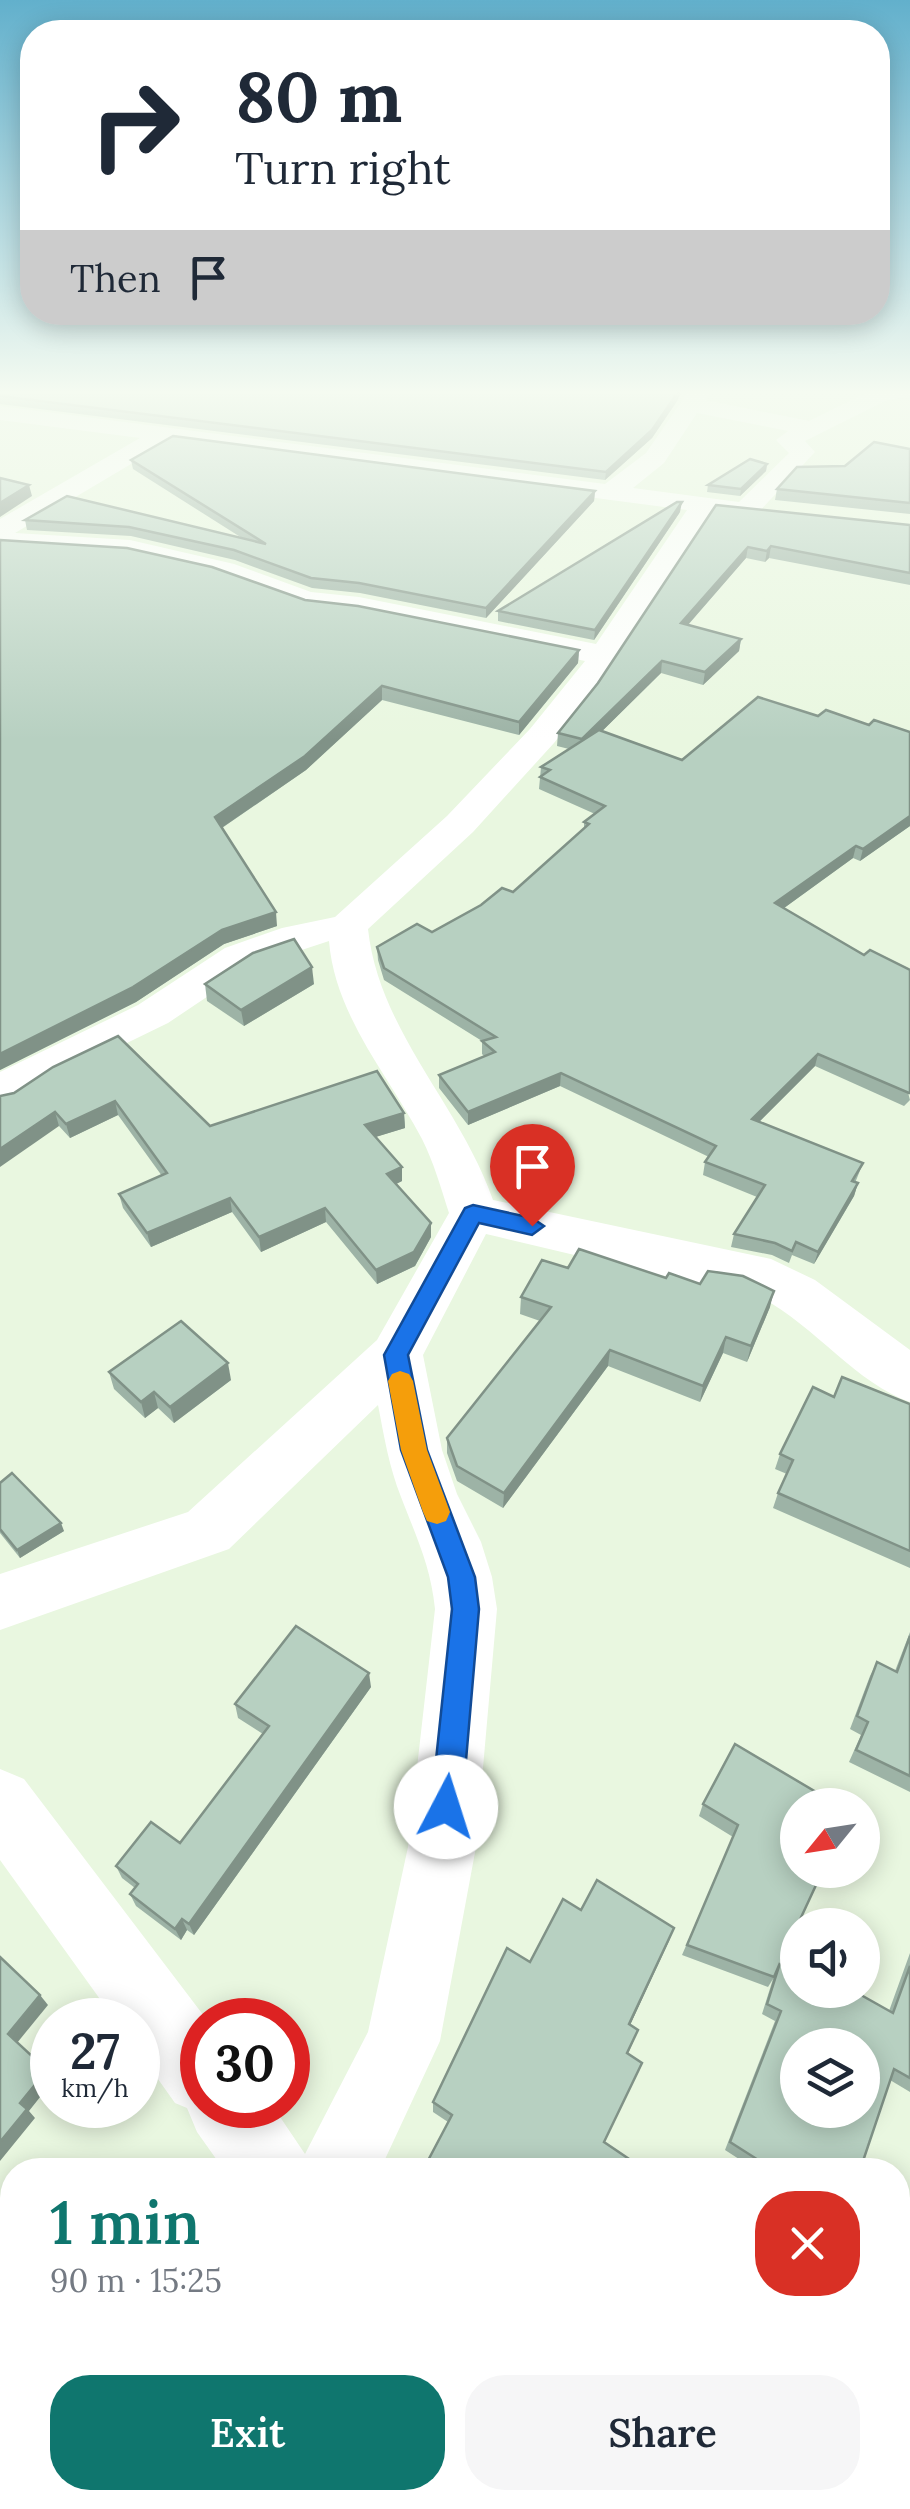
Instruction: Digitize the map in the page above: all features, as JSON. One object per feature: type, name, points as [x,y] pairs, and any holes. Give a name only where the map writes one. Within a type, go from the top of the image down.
[{"type":"street","points":[[0,530],[41,506]]},
{"type":"street","points":[[0,1093],[39,1068],[153,1014],[239,956],[296,936],[348,926],[460,824],[566,707],[694,526],[701,506]]},
{"type":"street","points":[[717,506],[782,514]]},
{"type":"street","points":[[746,510],[750,506]]},
{"type":"street","points":[[0,540],[130,548],[224,570],[306,600],[359,606],[603,656]]},
{"type":"street","points":[[0,1602],[208,1530],[396,1355],[473,1214],[448,1144],[356,982],[348,926]]},
{"type":"street","points":[[473,1214],[693,1264],[753,1272],[798,1294],[836,1320],[910,1380]]},
{"type":"street","points":[[344,2158],[403,2042],[442,1846],[466,1609],[456,1560],[414,1450],[396,1355]]},
{"type":"street","points":[[0,1803],[180,2046]]},
{"type":"street","points":[[241,2128],[263,2158]]},
{"type":"building","points":[[49,506],[109,506],[266,544],[205,506],[581,506],[486,608],[359,583],[311,578],[234,550],[129,527],[25,520]]},
{"type":"building","points":[[670,506],[679,506],[595,630],[498,611]]},
{"type":"building","points":[[715,506],[910,525],[910,573],[771,546],[767,551],[748,547],[681,623],[741,639],[705,672],[662,661],[582,739],[558,733],[598,683]]},
{"type":"building","points":[[0,540],[127,548],[212,567],[305,600],[358,606],[579,650],[519,722],[382,686],[305,756],[215,817],[276,912],[222,930],[133,987],[0,1054]]},
{"type":"building","points":[[758,697],[818,716],[826,710],[869,725],[874,720],[910,732],[910,816],[863,849],[856,846],[775,903],[864,955],[870,950],[910,970],[909,1093],[818,1054],[752,1119],[863,1163],[852,1181],[858,1183],[818,1252],[796,1242],[792,1251],[734,1234],[765,1185],[705,1162],[716,1146],[561,1073],[468,1112],[439,1075],[495,1052],[482,1041],[496,1037],[384,968],[377,947],[417,924],[432,932],[481,905],[502,888],[513,892],[605,806],[540,777],[550,770],[541,767],[599,730],[682,760]]},
{"type":"building","points":[[294,939],[312,967],[241,1010],[205,984],[253,953]]},
{"type":"building","points":[[118,1036],[210,1126],[377,1071],[404,1113],[365,1125],[402,1167],[387,1174],[431,1223],[414,1252],[376,1270],[325,1208],[259,1237],[230,1198],[147,1233],[119,1194],[167,1173],[115,1101],[66,1124],[55,1112],[0,1149],[0,1096],[14,1093],[53,1067]]},
{"type":"building","points":[[579,1249],[666,1278],[669,1273],[700,1284],[708,1271],[743,1276],[774,1291],[751,1346],[726,1337],[703,1386],[610,1350],[504,1493],[457,1466],[447,1438],[551,1307],[521,1297],[542,1260],[568,1268]]},
{"type":"building","points":[[181,1321],[228,1363],[170,1407],[154,1392],[141,1402],[109,1372]]},
{"type":"building","points":[[842,1377],[910,1404],[910,1551],[778,1493],[793,1460],[780,1454],[813,1387],[834,1397]]},
{"type":"building","points":[[12,1473],[61,1523],[17,1550],[0,1529],[0,1483]]},
{"type":"building","points":[[296,1626],[369,1673],[189,1924],[182,1919],[175,1929],[130,1894],[138,1884],[116,1866],[151,1822],[180,1843],[269,1726],[235,1704]]},
{"type":"building","points":[[910,1636],[910,1776],[856,1750],[868,1722],[857,1716],[877,1662],[897,1672]]},
{"type":"building","points":[[735,1744],[809,1788],[780,1788],[780,1888],[815,1888],[805,1908],[780,1908],[780,1963],[774,1977],[687,1945],[738,1825],[703,1804]]},
{"type":"building","points":[[597,1880],[674,1928],[629,2024],[638,2030],[627,2053],[642,2063],[604,2142],[628,2158],[429,2158],[452,2115],[433,2102],[507,1948],[530,1962],[563,1899],[581,1910]]},
{"type":"building","points":[[0,1957],[40,1995],[30,1998],[30,2007],[8,2034],[30,2054],[30,2091],[20,2103],[27,2109],[0,2142]]},
{"type":"building","points":[[780,1963],[780,2008],[880,2006],[893,2013],[910,1966],[910,2078],[894,2069],[880,2111],[880,2028],[780,2028],[780,2128],[874,2128],[864,2158],[755,2158],[730,2142],[781,2011],[767,2004]]},
{"type":"slow traffic","points":[[400,1381],[414,1450],[437,1512]]},
{"type":"route","points":[[446,1807],[466,1609],[462,1577],[414,1450],[396,1355],[473,1214],[532,1226]]}]
